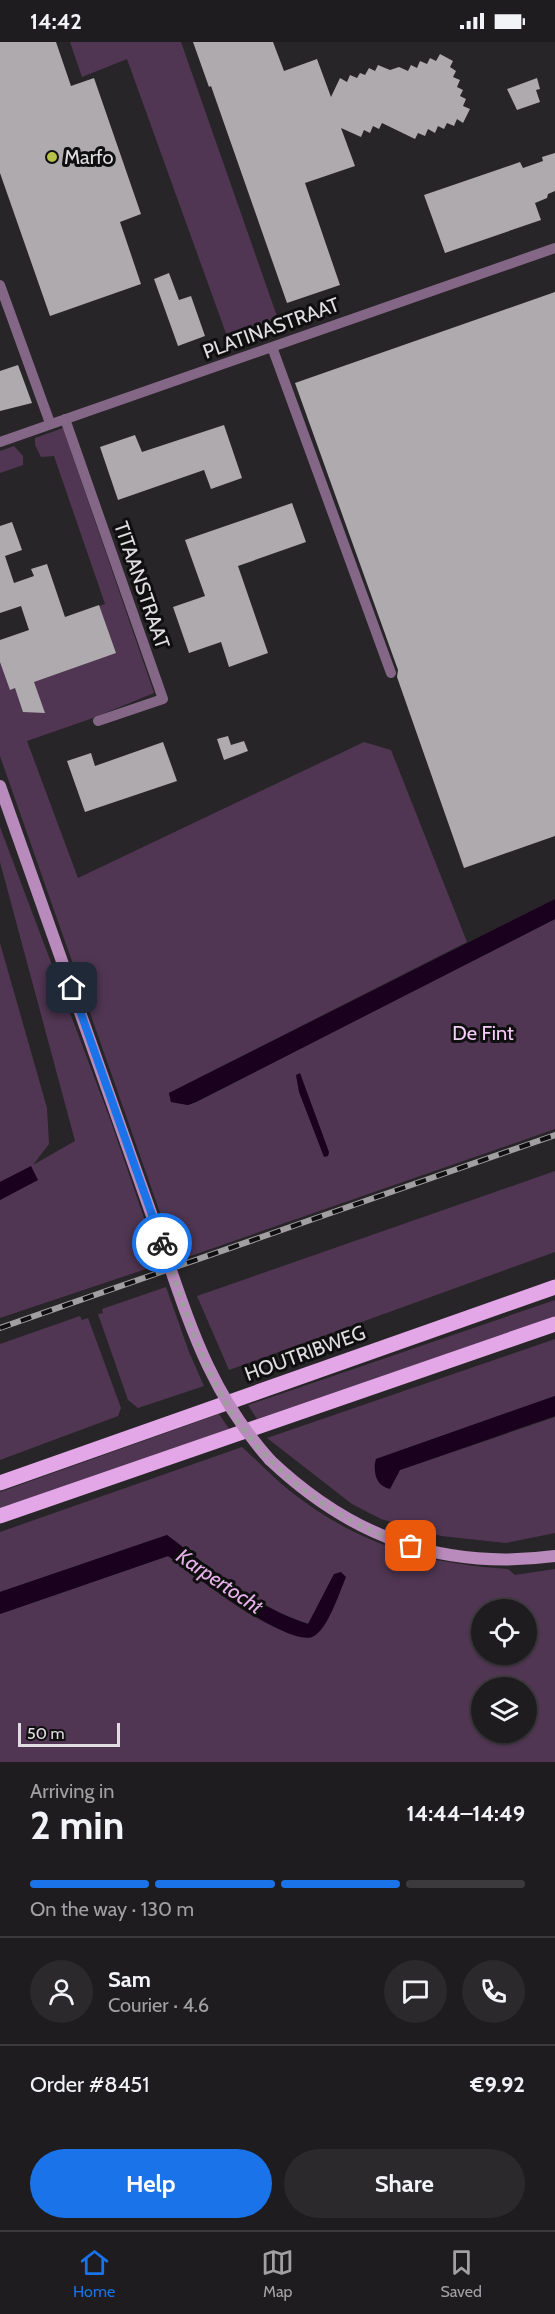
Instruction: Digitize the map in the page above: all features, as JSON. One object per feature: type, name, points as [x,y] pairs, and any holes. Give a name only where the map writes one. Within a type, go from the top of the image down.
[{"type":"main road","points":[[0,786],[194,1335],[230,1410],[270,1460],[321,1504],[393,1541],[447,1556],[487,1560],[555,1556]]},
{"type":"main road","name":"HOUTRIBWEG","points":[[0,1483],[555,1287]]},
{"type":"main road","points":[[0,1516],[555,1324]]},
{"type":"street","name":"PLATINASTRAAT","points":[[0,442],[555,248]]},
{"type":"street","points":[[0,285],[50,423]]},
{"type":"street","points":[[272,347],[391,673]]},
{"type":"street","name":"TITAANSTRAAT","points":[[65,419],[163,699],[98,721]]},
{"type":"green space","points":[[70,42],[181,42],[279,322],[228,339],[127,59],[82,77]]},
{"type":"green space","name":"De Fint","points":[[63,428],[154,693],[93,718],[27,741],[78,878],[364,742],[391,750],[467,942],[169,1093],[171,1102],[188,1105],[196,1102],[555,919],[555,1129],[179,1260],[171,1244],[0,756],[0,641],[105,604],[54,456],[41,457],[35,445],[35,438]]},
{"type":"green space","points":[[14,446],[23,456],[23,465],[0,473],[0,451]]},
{"type":"green space","points":[[0,827],[110,1119],[155,1250],[153,1251],[158,1265],[0,1318],[0,1200],[37,1180],[31,1167],[0,1182],[0,943],[47,1108],[49,1144],[33,1165],[75,1141],[0,862]]},
{"type":"green space","points":[[555,1171],[555,1252],[229,1370],[197,1296]]},
{"type":"green space","points":[[166,1287],[189,1352],[204,1386],[138,1408],[128,1400],[98,1314],[103,1313],[102,1309]]},
{"type":"green space","points":[[555,1300],[555,1317],[257,1419],[248,1405]]},
{"type":"green space","points":[[80,1316],[82,1320],[88,1318],[121,1408],[118,1416],[0,1460],[0,1344]]},
{"type":"green space","points":[[555,1339],[555,1396],[376,1459],[374,1467],[400,1470],[555,1417],[555,1533],[506,1543],[441,1536],[381,1519],[352,1504],[267,1438]]},
{"type":"green space","points":[[219,1414],[229,1429],[0,1510],[0,1492]]},
{"type":"green space","points":[[242,1447],[284,1486],[316,1510],[367,1538],[419,1556],[447,1562],[508,1569],[515,1575],[555,1569],[555,1762],[0,1762],[0,1614],[168,1556],[254,1617],[292,1634],[311,1638],[334,1574],[309,1624],[270,1608],[252,1597],[217,1574],[167,1535],[0,1592],[0,1532]]},
{"type":"water","points":[[555,899],[555,919],[196,1102],[188,1105],[171,1102],[169,1093]]},
{"type":"water","points":[[300,1073],[329,1152],[328,1156],[324,1157],[299,1092],[296,1075]]},
{"type":"water","points":[[31,1166],[38,1180],[0,1200],[0,1182]]},
{"type":"water","points":[[555,1396],[555,1416],[400,1470],[390,1489],[381,1485],[376,1477],[376,1459]]},
{"type":"water","name":"Karpertocht","points":[[167,1535],[217,1574],[252,1597],[288,1617],[308,1624],[334,1574],[341,1572],[346,1577],[328,1620],[318,1634],[312,1637],[299,1637],[261,1620],[168,1556],[0,1614],[0,1592]]},
{"type":"building","points":[[0,42],[56,42],[71,86],[94,78],[141,214],[120,222],[141,284],[50,316],[0,173]]},
{"type":"building","points":[[193,42],[273,42],[284,71],[317,59],[331,97],[340,78],[347,82],[350,75],[357,78],[360,73],[365,75],[369,68],[375,71],[378,65],[390,70],[399,67],[408,71],[411,65],[417,68],[420,61],[427,64],[430,58],[436,61],[440,54],[453,61],[450,67],[456,71],[453,77],[460,80],[457,87],[463,90],[460,96],[466,99],[463,106],[470,109],[463,123],[457,119],[454,126],[447,123],[444,129],[438,126],[435,133],[428,129],[425,136],[418,133],[415,139],[382,123],[379,129],[373,126],[370,133],[364,130],[361,137],[341,128],[355,166],[305,183],[340,285],[287,303],[211,86],[209,87]]},
{"type":"building","points":[[537,78],[540,89],[536,90],[540,102],[517,110],[507,89]]},
{"type":"building","points":[[555,153],[555,191],[548,194],[547,198],[535,203],[541,220],[445,253],[424,195],[520,162],[523,168],[543,161],[542,157]]},
{"type":"building","points":[[169,273],[179,300],[191,296],[205,336],[178,346],[154,279]]},
{"type":"building","points":[[555,292],[555,836],[464,868],[397,677],[398,670],[295,383]]},
{"type":"building","points":[[18,365],[32,403],[0,411],[0,371]]},
{"type":"building","points":[[224,425],[242,478],[211,489],[204,470],[118,500],[100,447],[135,435],[142,452]]},
{"type":"building","points":[[292,503],[306,542],[238,566],[268,653],[229,667],[221,642],[189,653],[173,607],[205,596],[185,540]]},
{"type":"building","points":[[12,522],[22,550],[5,556],[14,583],[34,576],[31,569],[47,564],[65,617],[99,605],[116,653],[34,682],[45,713],[23,712],[15,688],[10,690],[0,662],[0,640],[29,630],[21,606],[0,613],[0,526]]},
{"type":"building","points":[[228,736],[231,745],[244,741],[248,751],[224,760],[217,739]]},
{"type":"building","points":[[163,742],[177,781],[85,812],[67,761],[91,753],[95,766]]},
{"type":"railway","points":[[0,1328],[555,1135]]},
{"type":"way so far","points":[[162,1243],[203,1357],[224,1400],[250,1437],[284,1474],[321,1504],[368,1530],[411,1546]]},
{"type":"place","name":"Marfo","points":[[52,157]]},
{"type":"route","points":[[72,988],[162,1243]]}]
